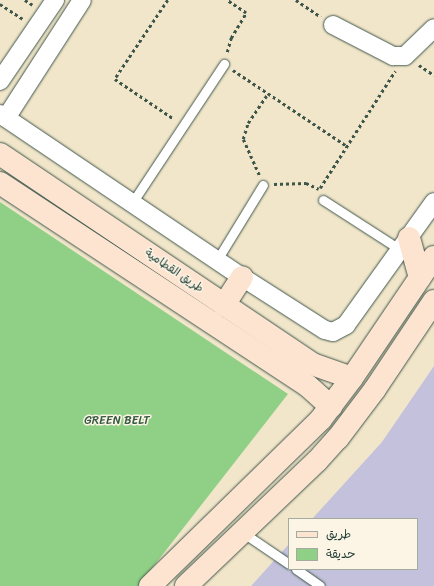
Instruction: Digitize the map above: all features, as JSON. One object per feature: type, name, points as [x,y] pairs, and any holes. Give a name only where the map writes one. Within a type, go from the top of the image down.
[{"type":"main road","name":"طريق القطامية","points":[[0,154],[312,364],[352,378]]},
{"type":"main road","name":"طريق القطامية","points":[[0,183],[308,386],[332,407]]},
{"type":"main road","points":[[405,244],[420,278]]},
{"type":"main road","points":[[150,586],[300,442],[332,407],[434,257]]},
{"type":"main road","points":[[224,305],[242,277]]},
{"type":"main road","points":[[186,586],[338,438],[370,395],[434,301]]},
{"type":"street","points":[[0,81],[55,0]]},
{"type":"street","points":[[82,0],[3,116],[242,277],[325,330],[333,332],[346,326],[434,202]]},
{"type":"street","points":[[333,25],[393,56],[405,56],[434,28]]},
{"type":"lane","points":[[132,203],[224,64]]},
{"type":"lane","points":[[217,260],[263,185]]},
{"type":"lane","points":[[323,200],[405,244]]},
{"type":"lane","points":[[242,532],[288,563]]},
{"type":"lane","points":[[297,570],[320,586]]},
{"type":"path","points":[[168,0],[115,79],[183,126]]},
{"type":"path","points":[[227,0],[246,13],[231,38],[224,64],[348,146]]},
{"type":"path","points":[[296,0],[333,25]]},
{"type":"path","points":[[0,4],[36,28]]},
{"type":"path","points":[[323,200],[320,189],[405,56]]},
{"type":"path","points":[[268,93],[248,123],[243,139],[263,185],[306,183],[320,189]]},
{"type":"shaded area","points":[[434,366],[434,586],[251,586],[288,545],[288,570],[418,570],[418,518],[313,518],[382,442]]},
{"type":"green space","name":"GREEN BELT","points":[[0,202],[288,394],[138,586],[0,586]]}]
